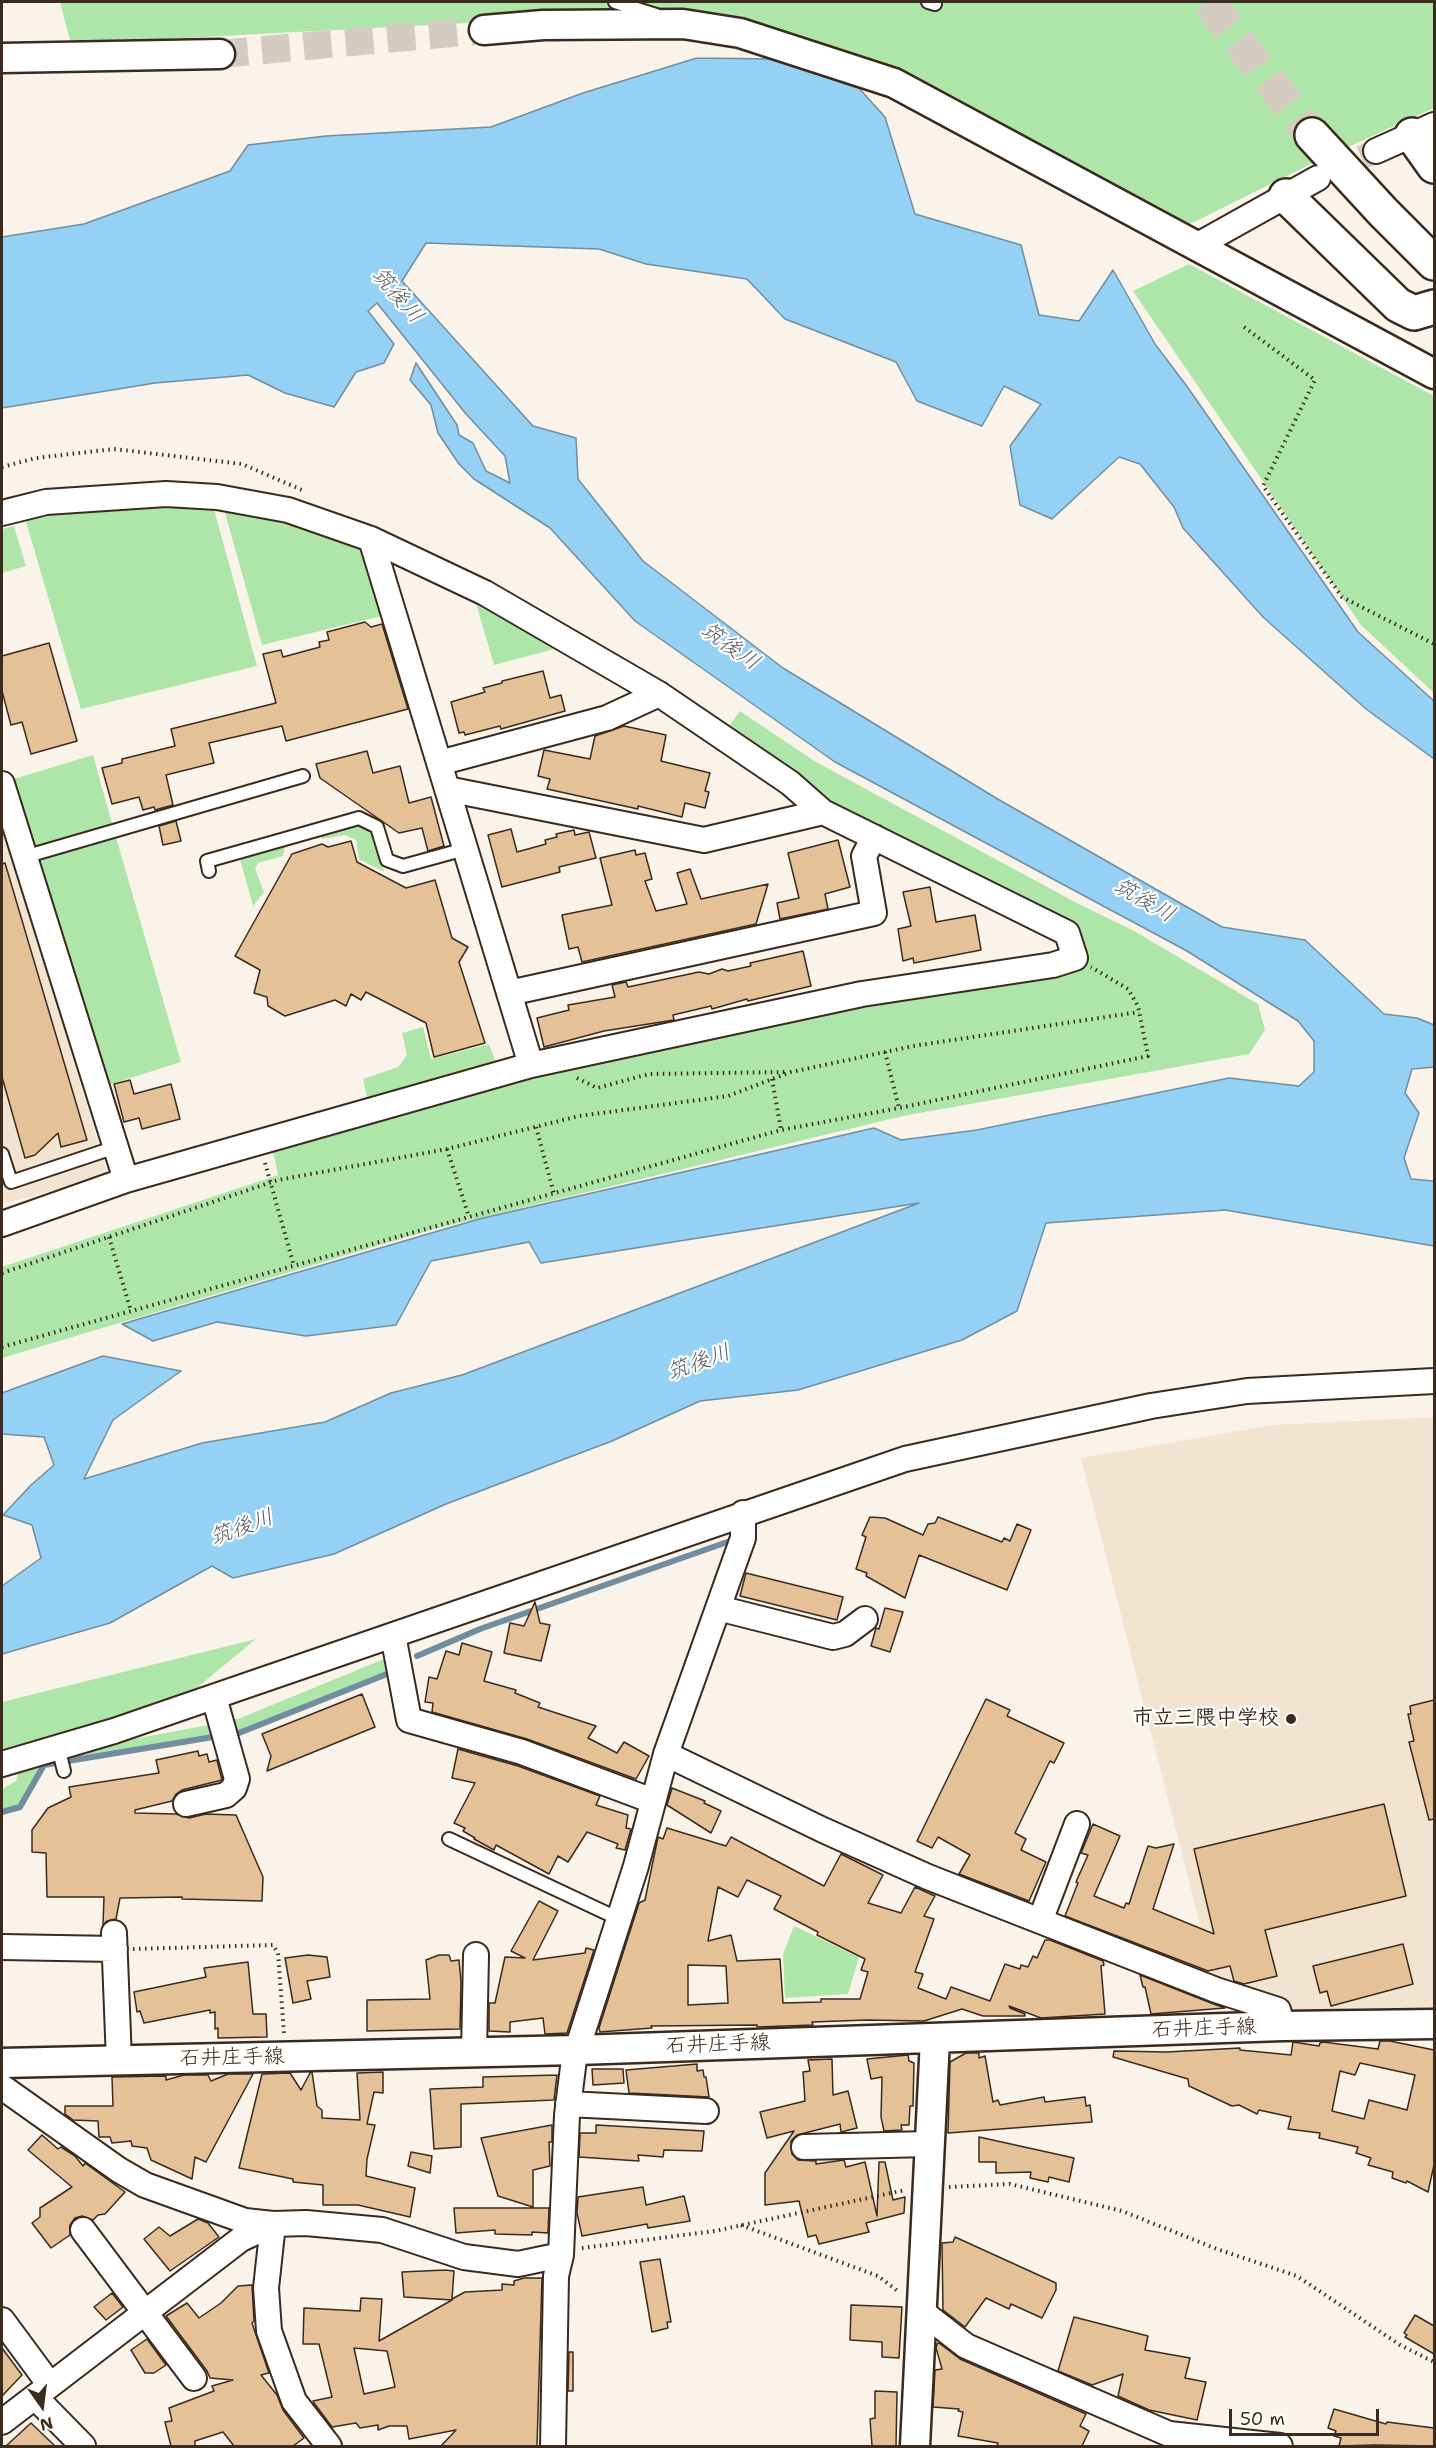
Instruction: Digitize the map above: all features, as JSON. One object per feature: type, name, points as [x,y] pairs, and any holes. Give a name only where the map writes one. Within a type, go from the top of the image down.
[{"type":"highway","points":[[1423,130],[1434,166]]},
{"type":"highway","points":[[1312,135],[1434,263]]},
{"type":"highway","points":[[1286,196],[1398,305],[1414,314],[1434,307]]},
{"type":"street","points":[[484,30],[543,25],[682,24],[740,33],[894,83],[1434,374]]},
{"type":"street","points":[[2,58],[220,54]]},
{"type":"street","points":[[1376,151],[1423,130]]},
{"type":"street","points":[[1198,245],[1318,178]]},
{"type":"street","points":[[2,513],[46,502],[166,494],[207,497],[288,510],[371,539],[485,593],[659,694],[790,783],[823,812],[1067,933],[1075,958],[1053,964],[862,993],[538,1063],[126,1180],[2,1224]]},
{"type":"street","points":[[371,539],[509,993],[538,1063]]},
{"type":"street","points":[[439,763],[607,718],[659,694]]},
{"type":"street","points":[[447,789],[704,840],[823,812]]},
{"type":"street","points":[[3,796],[126,1180]]},
{"type":"street","points":[[509,993],[874,914],[864,856],[874,837]]},
{"type":"street","points":[[2,1764],[59,1751],[743,1513],[905,1459],[1151,1406],[1247,1391],[1434,1380]]},
{"type":"street","points":[[553,2446],[556,2276],[561,2255],[568,2104],[574,2059],[619,1919],[666,1754],[743,1538],[743,1513]]},
{"type":"street","points":[[718,1608],[833,1636],[845,1634],[865,1619]]},
{"type":"street","points":[[393,1635],[409,1720],[522,1752],[653,1801]]},
{"type":"street","points":[[186,1804],[226,1795],[234,1788],[237,1779],[214,1696]]},
{"type":"street","points":[[666,1754],[907,1868],[1216,1990],[1278,2010],[1283,2026]]},
{"type":"street","points":[[1040,1921],[1077,1824]]},
{"type":"street","points":[[2,1947],[114,1941],[119,2061]]},
{"type":"street","points":[[474,2052],[476,1955]]},
{"type":"street","name":"石井庄手線","points":[[2,2063],[578,2050],[1283,2026],[1434,2024]]},
{"type":"street","points":[[915,2446],[912,2303],[921,2188],[929,2144],[935,2039]]},
{"type":"street","points":[[2,2087],[119,2170],[145,2185],[245,2221],[273,2224],[306,2223],[382,2230],[464,2257],[518,2264],[561,2255]]},
{"type":"street","points":[[568,2104],[706,2111]]},
{"type":"street","points":[[804,2147],[929,2144]]},
{"type":"street","points":[[2,2422],[241,2239],[273,2224]]},
{"type":"street","points":[[273,2224],[266,2288],[269,2331],[294,2401],[329,2446]]},
{"type":"street","points":[[83,2230],[194,2378]]},
{"type":"street","points":[[912,2303],[966,2346],[1169,2434],[1280,2446]]},
{"type":"street","points":[[2,2320],[42,2391],[83,2446]]},
{"type":"lane","points":[[615,2],[682,24]]},
{"type":"lane","points":[[24,857],[303,776]]},
{"type":"lane","points":[[210,871],[207,861],[359,818],[377,827],[387,860],[403,866],[465,849]]},
{"type":"lane","points":[[2,1154],[11,1182],[116,1147]]},
{"type":"lane","points":[[59,1751],[64,1771]]},
{"type":"lane","points":[[449,1839],[619,1919]]},
{"type":"path","points":[[1244,327],[1316,380],[1263,486],[1342,597],[1434,644]]},
{"type":"path","points":[[2,1347],[781,1130],[1148,1056],[1139,1011],[1128,989],[1075,958]]},
{"type":"path","points":[[2,1273],[272,1182],[447,1149],[579,1116],[728,1095],[791,1072],[885,1052],[1139,1011]]},
{"type":"path","points":[[885,1052],[899,1108]]},
{"type":"path","points":[[538,1063],[597,1088],[649,1074],[791,1072]]},
{"type":"path","points":[[772,1079],[781,1130]]},
{"type":"path","points":[[536,1127],[554,1194]]},
{"type":"path","points":[[447,1149],[469,1217]]},
{"type":"path","points":[[272,1182],[294,1266]]},
{"type":"path","points":[[109,1237],[131,1311]]},
{"type":"path","points":[[114,1941],[273,1945],[278,1953],[284,2034]]},
{"type":"path","points":[[561,2255],[587,2247],[715,2231],[921,2188],[1010,2184],[1122,2211],[1217,2249],[1297,2276],[1400,2345],[1434,2362]]},
{"type":"path","points":[[740,2225],[878,2276],[912,2303]]},
{"type":"shaded area","points":[[2,822],[108,1176],[2,1204]]},
{"type":"shaded area","name":"市立三隈中学校","points":[[1434,1417],[1434,2008],[1289,2009],[1214,1980],[1081,1458],[1273,1425]]},
{"type":"green space","points":[[60,2],[1434,2],[1434,108],[1315,162],[1190,224],[1023,138],[955,97],[883,62],[693,11],[71,44]]},
{"type":"green space","points":[[1189,264],[1434,396],[1434,693],[1361,625],[1133,291]]},
{"type":"green space","points":[[168,502],[214,509],[257,666],[81,709],[24,515]]},
{"type":"green space","points":[[224,509],[281,519],[362,544],[382,616],[262,645]]},
{"type":"green space","points":[[14,526],[26,566],[2,573],[2,529]]},
{"type":"green space","points":[[473,593],[562,647],[494,665]]},
{"type":"green space","points":[[740,711],[816,762],[1075,902],[1134,931],[1258,1004],[1265,1030],[1249,1054],[903,1116],[434,1229],[2,1358],[2,1267],[278,1175],[272,1147],[520,1081],[862,1003],[1079,971],[1077,931],[822,802],[726,730]]},
{"type":"green space","points":[[93,755],[113,827],[33,850],[14,779]]},
{"type":"green space","points":[[356,825],[374,835],[384,872],[359,859],[356,840],[345,835],[322,839],[321,834]]},
{"type":"green space","points":[[115,834],[181,1062],[102,1087],[30,863]]},
{"type":"green space","points":[[285,847],[283,856],[258,863],[255,869],[264,892],[253,906],[240,859]]},
{"type":"green space","points":[[423,1027],[431,1059],[489,1044],[498,1068],[369,1106],[363,1079],[398,1067],[407,1055],[402,1033]]},
{"type":"green space","points":[[256,1639],[188,1695],[2,1756],[2,1702]]},
{"type":"green space","points":[[389,1657],[393,1669],[238,1731],[230,1732],[226,1719],[238,1719]]},
{"type":"green space","points":[[214,1724],[217,1735],[71,1759],[69,1751]]},
{"type":"green space","points":[[42,1764],[19,1806],[2,1811],[2,1789],[16,1781],[21,1765]]},
{"type":"green space","points":[[794,1926],[859,1957],[848,1994],[785,1998],[783,1954]]},
{"type":"water","name":"筑後川","points":[[697,58],[775,59],[857,86],[885,117],[915,214],[1021,245],[1039,315],[1079,321],[1113,270],[1155,344],[1358,632],[1434,701],[1434,759],[1366,709],[1263,617],[1183,528],[1174,507],[1140,464],[1119,457],[1052,519],[1020,505],[1010,446],[1041,404],[1004,386],[982,426],[917,401],[896,362],[785,319],[747,279],[646,264],[599,249],[426,243],[402,281],[533,426],[576,438],[578,479],[643,561],[783,668],[996,798],[1222,927],[1305,940],[1384,1014],[1417,1018],[1434,1025],[1434,1067],[1412,1069],[1405,1093],[1419,1113],[1404,1158],[1411,1179],[1434,1181],[1434,1246],[1225,1210],[1046,1223],[1017,1311],[962,1340],[798,1390],[700,1401],[612,1441],[446,1504],[334,1554],[233,1578],[212,1566],[110,1623],[2,1654],[2,1586],[41,1558],[32,1525],[3,1515],[31,1485],[54,1465],[44,1437],[2,1434],[2,1393],[103,1356],[181,1371],[113,1420],[84,1479],[202,1443],[325,1422],[391,1393],[462,1375],[919,1203],[541,1263],[529,1242],[431,1261],[396,1325],[306,1336],[217,1322],[153,1341],[122,1324],[479,1219],[874,1128],[901,1140],[977,1130],[1229,1078],[1299,1086],[1314,1072],[1314,1041],[1298,1021],[1187,951],[835,762],[635,621],[550,528],[474,479],[459,464],[438,433],[431,405],[410,380],[416,363],[457,425],[459,435],[473,443],[486,471],[510,483],[505,456],[466,414],[377,303],[368,311],[394,344],[384,363],[356,372],[334,407],[285,393],[248,375],[155,383],[2,408],[2,237],[84,224],[230,171],[248,145],[326,136],[491,127],[583,93]]},
{"type":"building","points":[[365,622],[371,627],[382,624],[408,709],[286,741],[282,726],[209,743],[214,763],[166,775],[173,805],[155,810],[154,807],[143,810],[139,797],[112,804],[102,768],[122,763],[122,759],[175,746],[171,729],[276,703],[263,654],[281,650],[283,657],[320,647],[319,642],[329,640],[327,632]]},
{"type":"building","points":[[49,643],[77,741],[31,754],[22,722],[11,725],[2,691],[2,656]]},
{"type":"building","points":[[543,671],[550,698],[561,695],[565,711],[501,729],[500,726],[465,735],[464,732],[459,733],[451,702],[485,692],[483,688],[502,683],[502,681]]},
{"type":"building","points":[[624,726],[666,735],[661,761],[710,773],[705,791],[709,792],[705,808],[685,803],[682,817],[638,806],[638,809],[547,789],[550,779],[538,776],[544,750],[590,759],[595,736]]},
{"type":"building","points":[[367,751],[373,773],[400,766],[409,803],[431,797],[444,846],[428,851],[422,828],[399,833],[320,778],[316,764]]},
{"type":"building","points":[[176,821],[181,841],[163,845],[159,826]]},
{"type":"building","points":[[511,829],[517,852],[546,844],[545,840],[557,837],[556,834],[574,830],[575,835],[589,832],[596,858],[559,867],[560,872],[502,887],[488,835]]},
{"type":"building","points":[[838,840],[850,887],[825,894],[828,909],[780,919],[777,903],[799,898],[788,853]]},
{"type":"building","points":[[351,841],[357,862],[406,888],[435,880],[452,938],[468,947],[459,962],[485,1043],[434,1057],[426,1023],[366,992],[361,1000],[351,994],[346,1006],[335,1000],[285,1016],[268,1006],[267,997],[254,993],[260,970],[235,956],[292,854],[322,844],[328,847]]},
{"type":"building","points":[[635,850],[636,855],[645,853],[652,879],[645,881],[656,911],[687,904],[677,873],[690,869],[701,899],[768,884],[756,924],[582,962],[578,947],[569,949],[562,915],[612,905],[600,858]]},
{"type":"building","points":[[5,863],[87,1140],[61,1147],[58,1133],[35,1155],[25,1158],[2,1077],[2,864]]},
{"type":"building","points":[[930,887],[936,922],[975,915],[981,950],[914,963],[913,958],[903,961],[898,929],[911,926],[903,892]]},
{"type":"building","points":[[803,951],[811,986],[748,1001],[747,999],[712,1009],[711,1006],[673,1015],[674,1020],[604,1031],[544,1047],[537,1018],[569,1010],[568,1005],[615,997],[612,985],[626,982],[628,987],[699,972],[709,974],[722,969],[728,971],[751,966],[750,963]]},
{"type":"building","points":[[130,1080],[134,1094],[171,1084],[180,1119],[142,1129],[139,1118],[124,1122],[114,1084]]},
{"type":"building","points":[[870,1517],[885,1518],[923,1535],[928,1524],[935,1523],[938,1517],[1002,1542],[1004,1538],[1010,1541],[1017,1524],[1031,1530],[1007,1590],[919,1555],[905,1598],[866,1576],[867,1573],[856,1569],[866,1537],[862,1535]]},
{"type":"building","points":[[746,1573],[843,1597],[837,1620],[740,1596]]},
{"type":"building","points":[[535,1602],[540,1623],[550,1625],[541,1661],[504,1653],[510,1623],[524,1626]]},
{"type":"building","points":[[885,1608],[903,1612],[890,1652],[871,1646]]},
{"type":"building","points":[[462,1643],[492,1652],[484,1681],[516,1690],[515,1693],[540,1703],[538,1707],[596,1726],[588,1738],[617,1753],[624,1742],[649,1756],[636,1779],[527,1739],[432,1712],[433,1703],[425,1702],[429,1677],[437,1679],[446,1651],[459,1655]]},
{"type":"building","points":[[362,1694],[375,1727],[267,1771],[271,1756],[262,1734]]},
{"type":"building","points":[[986,1699],[1010,1710],[1007,1716],[1064,1743],[1054,1763],[1050,1761],[1015,1833],[1026,1839],[1021,1850],[1046,1862],[1029,1901],[959,1874],[970,1855],[938,1837],[932,1848],[917,1841]]},
{"type":"building","points":[[1434,1700],[1434,1819],[1429,1820],[1409,1742],[1414,1741],[1408,1714],[1411,1714],[1410,1706]]},
{"type":"building","points":[[458,1749],[518,1766],[600,1796],[596,1805],[628,1815],[626,1828],[631,1829],[625,1850],[616,1848],[618,1844],[587,1832],[568,1862],[558,1856],[549,1874],[496,1845],[494,1850],[474,1839],[463,1831],[465,1828],[454,1823],[475,1783],[452,1778]]},
{"type":"building","points":[[198,1751],[199,1756],[207,1754],[209,1762],[217,1760],[222,1780],[182,1790],[172,1801],[135,1810],[135,1813],[176,1814],[189,1818],[206,1814],[236,1815],[263,1877],[262,1901],[182,1899],[182,1897],[120,1898],[116,1919],[107,1921],[103,1925],[104,1897],[47,1897],[46,1853],[32,1852],[32,1830],[48,1808],[71,1797],[69,1787],[159,1773],[156,1760]]},
{"type":"building","points":[[672,1788],[705,1801],[704,1803],[721,1811],[711,1833],[667,1805]]},
{"type":"building","points":[[1384,1804],[1406,1896],[1265,1930],[1277,1976],[1244,1984],[1234,1981],[1230,1966],[1208,1971],[1065,1916],[1088,1855],[1081,1853],[1093,1824],[1120,1836],[1094,1896],[1124,1908],[1126,1903],[1129,1904],[1148,1846],[1156,1848],[1174,1844],[1153,1909],[1214,1934],[1194,1849]]},
{"type":"building","points":[[667,1828],[726,1846],[731,1837],[824,1886],[841,1854],[883,1875],[868,1903],[901,1913],[915,1887],[935,1896],[924,1916],[934,1919],[915,1972],[923,1974],[918,1988],[946,1999],[951,1987],[990,2001],[1005,1964],[1020,1969],[1021,1965],[1028,1967],[1033,1956],[1037,1958],[1045,1940],[1050,1940],[1103,1961],[1104,1965],[1101,1966],[1105,2014],[1041,2018],[1009,2006],[1025,2016],[983,2016],[962,2009],[924,2021],[867,2020],[757,2027],[757,2025],[651,2026],[652,2028],[600,2032],[599,2028],[639,1903],[645,1900],[658,1837],[663,1839]],"holes":[[[747,1880],[781,1896],[774,1909],[818,1932],[817,1935],[865,1959],[861,1970],[868,1972],[860,1999],[821,1999],[821,2002],[783,2003],[780,1959],[737,1961],[731,1935],[708,1941],[718,1887],[738,1897]],[[688,1965],[726,1966],[728,2003],[688,2005]]]},
{"type":"building","points":[[539,1901],[558,1911],[533,1960],[585,1953],[586,1948],[594,1950],[567,2033],[545,2034],[543,2018],[510,2022],[510,2032],[489,2031],[489,2003],[495,2003],[505,1957],[525,1958],[511,1951]]},
{"type":"building","points":[[1403,1944],[1413,1984],[1331,2006],[1327,1991],[1320,1993],[1313,1966]]},
{"type":"building","points":[[308,1955],[327,1957],[330,1977],[307,1981],[311,1999],[293,2003],[285,1958]]},
{"type":"building","points":[[439,1955],[449,1955],[451,1961],[459,1960],[460,2029],[367,2031],[367,2000],[430,1999],[426,1960]]},
{"type":"building","points":[[248,1962],[253,2014],[266,2014],[267,2037],[218,2038],[218,2028],[215,2029],[215,2012],[210,2013],[210,2010],[144,2023],[140,2011],[137,2012],[134,1992],[206,1977],[204,1968]]},
{"type":"building","points":[[1140,1975],[1225,2008],[1151,2014]]},
{"type":"building","points":[[1380,2041],[1390,2041],[1434,2050],[1434,2165],[1428,2192],[1407,2181],[1406,2183],[1392,2178],[1393,2172],[1368,2165],[1371,2158],[1356,2153],[1358,2147],[1319,2138],[1320,2133],[1288,2129],[1291,2117],[1259,2110],[1257,2114],[1239,2105],[1232,2106],[1189,2086],[1188,2079],[1113,2057],[1114,2051],[1167,2052],[1240,2048],[1240,2050],[1291,2055],[1293,2042],[1319,2046],[1323,2042],[1378,2049]],"holes":[[[1360,2063],[1415,2075],[1407,2110],[1369,2100],[1364,2119],[1332,2111],[1340,2071],[1355,2075]]]},
{"type":"building","points":[[966,2053],[979,2053],[979,2058],[985,2056],[993,2102],[998,2100],[1000,2105],[1044,2097],[1045,2102],[1085,2097],[1086,2106],[1090,2105],[1092,2122],[948,2133],[950,2062]]},
{"type":"building","points":[[908,2055],[909,2061],[914,2063],[913,2106],[910,2106],[909,2125],[901,2125],[902,2130],[884,2131],[881,2117],[882,2077],[871,2079],[867,2059]]},
{"type":"building","points":[[832,2059],[833,2095],[848,2091],[857,2128],[841,2132],[840,2124],[797,2135],[791,2141],[792,2154],[798,2160],[816,2161],[816,2164],[844,2160],[846,2167],[865,2162],[877,2216],[879,2162],[885,2162],[893,2200],[905,2197],[904,2213],[866,2223],[869,2232],[819,2244],[816,2235],[808,2237],[799,2201],[765,2205],[765,2173],[794,2131],[767,2138],[760,2112],[805,2101],[803,2072],[810,2071],[808,2060]]},
{"type":"building","points":[[697,2064],[697,2071],[703,2070],[704,2077],[706,2077],[709,2097],[629,2093],[626,2070]]},
{"type":"building","points":[[592,2069],[623,2069],[624,2083],[593,2085]]},
{"type":"building","points":[[312,2072],[317,2106],[322,2110],[322,2118],[360,2120],[357,2073],[383,2072],[383,2093],[374,2092],[367,2124],[375,2125],[367,2159],[366,2176],[415,2188],[410,2217],[358,2205],[323,2205],[323,2185],[293,2182],[293,2179],[239,2168],[262,2074],[290,2073],[301,2090]]},
{"type":"building","points":[[228,2074],[253,2074],[206,2162],[195,2157],[192,2179],[151,2160],[147,2148],[132,2146],[131,2141],[112,2143],[110,2137],[99,2137],[98,2121],[73,2120],[65,2114],[65,2106],[113,2106],[112,2077],[166,2076],[166,2080],[184,2075],[208,2075],[211,2081]]},
{"type":"building","points":[[557,2075],[554,2100],[461,2104],[461,2147],[434,2149],[430,2089],[483,2087],[483,2077]]},
{"type":"building","points":[[552,2125],[552,2142],[549,2142],[550,2166],[533,2170],[533,2207],[498,2196],[481,2138]]},
{"type":"building","points":[[596,2125],[704,2131],[702,2151],[664,2150],[663,2157],[638,2155],[639,2161],[579,2157],[580,2133],[596,2133]]},
{"type":"building","points":[[42,2135],[58,2149],[61,2147],[75,2156],[83,2166],[85,2163],[125,2192],[105,2214],[98,2215],[93,2220],[82,2216],[75,2218],[70,2225],[70,2235],[51,2248],[32,2223],[40,2217],[40,2208],[72,2187],[28,2150]]},
{"type":"building","points":[[979,2137],[1074,2158],[1069,2182],[1049,2177],[1048,2182],[1030,2178],[1031,2172],[996,2173],[996,2162],[979,2162]]},
{"type":"building","points":[[411,2152],[432,2156],[430,2173],[408,2166]]},
{"type":"building","points":[[643,2187],[646,2205],[684,2196],[690,2221],[648,2228],[647,2224],[582,2236],[577,2213],[578,2197]]},
{"type":"building","points":[[454,2208],[549,2208],[548,2233],[495,2234],[495,2230],[456,2233]]},
{"type":"building","points":[[198,2219],[208,2223],[219,2237],[170,2271],[144,2239],[159,2227],[170,2236]]},
{"type":"building","points":[[955,2237],[1056,2283],[1056,2290],[1042,2318],[1011,2304],[1009,2309],[986,2298],[965,2327],[943,2310],[942,2243],[953,2242]]},
{"type":"building","points":[[660,2259],[671,2322],[667,2322],[668,2328],[652,2332],[640,2262]]},
{"type":"building","points":[[454,2271],[452,2299],[465,2292],[502,2290],[502,2284],[514,2285],[514,2281],[524,2278],[542,2278],[537,2446],[441,2446],[456,2430],[409,2439],[407,2426],[389,2426],[378,2430],[378,2425],[360,2428],[356,2423],[332,2427],[313,2401],[332,2397],[319,2344],[303,2344],[304,2308],[360,2311],[361,2298],[382,2299],[379,2341],[452,2300],[404,2297],[402,2272]],"holes":[[[354,2348],[387,2351],[395,2387],[364,2394]]]},
{"type":"building","points":[[252,2285],[254,2321],[252,2323],[269,2373],[261,2375],[277,2395],[283,2410],[304,2438],[293,2446],[234,2446],[223,2432],[195,2441],[195,2446],[171,2446],[165,2422],[172,2421],[169,2408],[214,2391],[212,2386],[233,2380],[210,2378],[166,2316],[187,2303],[199,2318],[221,2303],[238,2286]]},
{"type":"building","points":[[112,2293],[123,2307],[106,2320],[94,2307]]},
{"type":"building","points":[[851,2305],[902,2307],[899,2358],[882,2357],[882,2342],[850,2340]]},
{"type":"building","points":[[1415,2315],[1434,2326],[1434,2354],[1405,2337],[1407,2335],[1404,2333]]},
{"type":"building","points":[[1074,2317],[1148,2336],[1145,2350],[1190,2358],[1185,2378],[1206,2382],[1197,2420],[1149,2410],[1118,2396],[1123,2374],[1092,2385],[1058,2371]]},
{"type":"building","points":[[147,2339],[166,2365],[154,2373],[145,2373],[131,2350]]},
{"type":"building","points":[[939,2343],[960,2359],[1086,2414],[1080,2426],[1089,2431],[1082,2446],[997,2446],[998,2443],[958,2436],[963,2412],[958,2411],[959,2409],[933,2407],[935,2370],[942,2369],[936,2348]]},
{"type":"building","points":[[2,2348],[22,2375],[2,2396]]},
{"type":"building","points":[[569,2352],[573,2352],[573,2391],[568,2391]]},
{"type":"building","points":[[875,2391],[897,2392],[896,2446],[872,2446],[870,2419],[875,2418]]},
{"type":"building","points":[[1334,2409],[1386,2424],[1387,2422],[1434,2428],[1434,2446],[1339,2446],[1341,2438],[1334,2436],[1336,2431],[1328,2428]]},
{"type":"building","points":[[31,2423],[55,2446],[6,2446]]},
{"type":"waterway","points":[[417,1656],[480,1629],[733,1540]]},
{"type":"waterway","points":[[229,1735],[392,1672]]},
{"type":"waterway","points":[[2,1812],[20,1807],[44,1765],[219,1736]]},
{"type":"tunnel","points":[[1208,2],[1312,135]]},
{"type":"tunnel","points":[[220,54],[484,30]]},
{"type":"tunnel","points":[[1329,173],[1376,151]]},
{"type":"place","name":"市立三隈中学校","points":[[1291,1719]]}]
